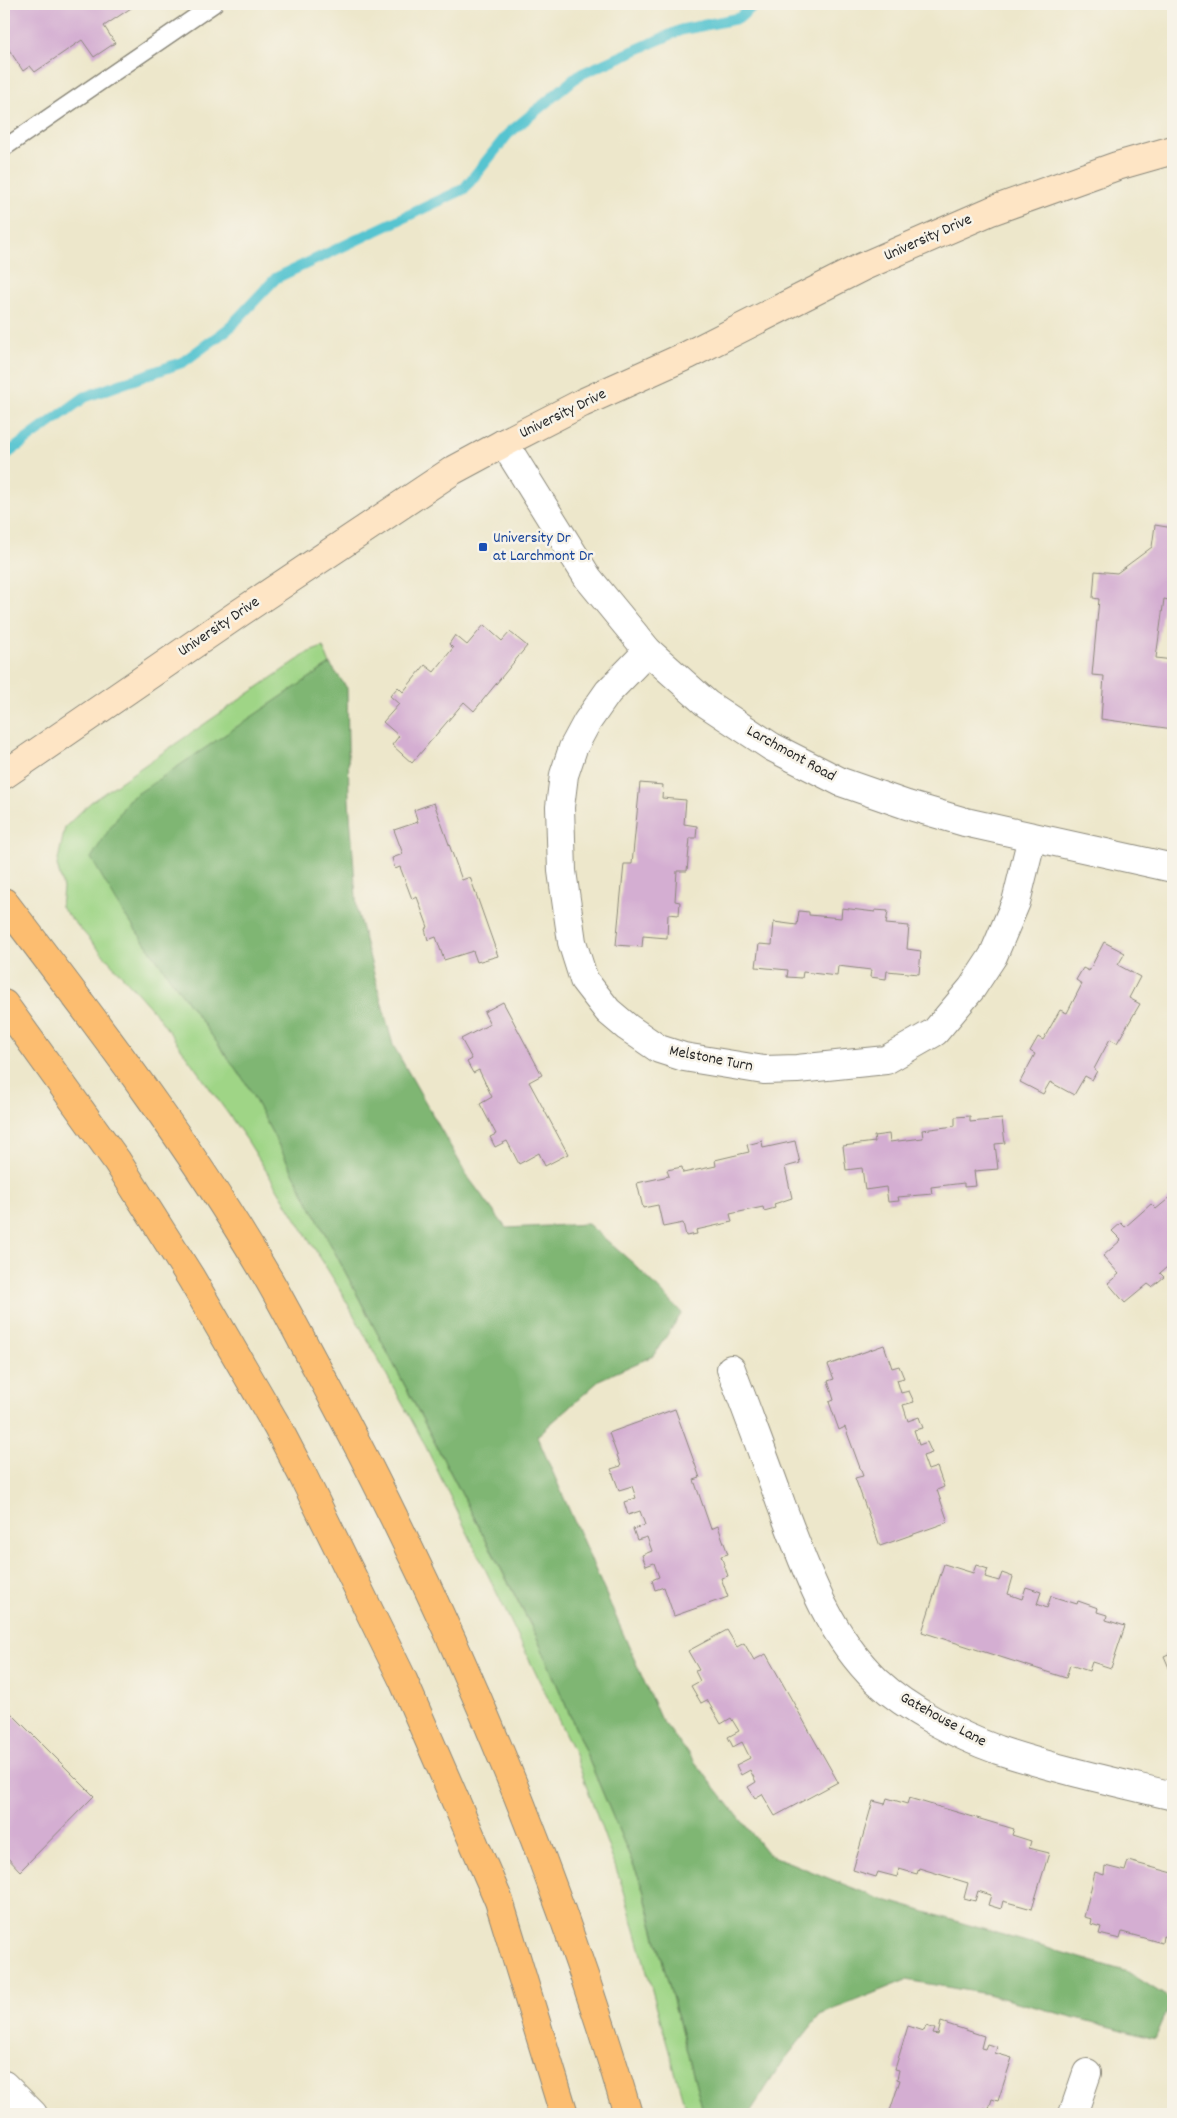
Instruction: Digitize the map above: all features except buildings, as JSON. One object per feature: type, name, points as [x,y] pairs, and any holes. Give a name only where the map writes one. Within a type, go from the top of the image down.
[{"type":"highway","points":[[4,902],[199,1167],[263,1269],[391,1510],[440,1612],[501,1751],[558,1901],[628,2114]]},
{"type":"highway","points":[[4,1004],[117,1161],[191,1278],[278,1428],[303,1476],[403,1680],[498,1901],[564,2114]]},
{"type":"main road","name":"University Drive","points":[[4,775],[436,482],[504,443],[582,403],[688,355],[862,267],[990,211],[1117,166],[1173,150]]},
{"type":"street","name":"Larchmont Road","points":[[504,443],[588,578],[648,651],[715,709],[772,747],[841,782],[907,805],[965,822],[1173,868]]},
{"type":"street","name":"Melstone Turn","points":[[648,651],[608,692],[587,722],[573,748],[564,774],[560,807],[562,871],[572,942],[584,980],[608,1011],[659,1049],[684,1057],[764,1070],[797,1069],[886,1060],[935,1032],[972,988],[993,956],[1016,902],[1032,836]]},
{"type":"street","name":"Gatehouse Lane","points":[[732,1369],[810,1581],[837,1631],[853,1655],[878,1682],[913,1708],[960,1734],[998,1750],[1071,1771],[1173,1796]]},
{"type":"street","points":[[1073,2114],[1087,2073]]},
{"type":"street","points":[[4,2085],[33,2114]]},
{"type":"lane","points":[[4,148],[214,4]]},
{"type":"green space","points":[[323,647],[330,664],[130,799],[122,911],[246,1083],[537,1638],[641,1883],[704,2114],[687,2114],[624,1891],[574,1752],[424,1443],[339,1288],[247,1140],[157,1015],[61,907],[63,888],[57,865],[65,827],[91,802],[309,652]]},
{"type":"green space","points":[[330,664],[347,688],[349,800],[357,910],[393,1045],[468,1177],[506,1228],[588,1224],[635,1265],[682,1313],[653,1356],[601,1379],[537,1436],[660,1718],[768,1854],[878,1898],[1128,1972],[1172,2000],[1155,2039],[987,1994],[906,1980],[820,2015],[782,2063],[749,2114],[704,2114],[642,1885],[536,1635],[246,1083],[122,911],[91,858],[128,800]]},
{"type":"waterway","points":[[4,456],[85,397],[183,362],[228,329],[276,278],[464,189],[508,134],[579,75],[681,30],[739,18],[755,4]]},
{"type":"place","name":"University Dr at Larchmont Dr","points":[[483,547]]}]
